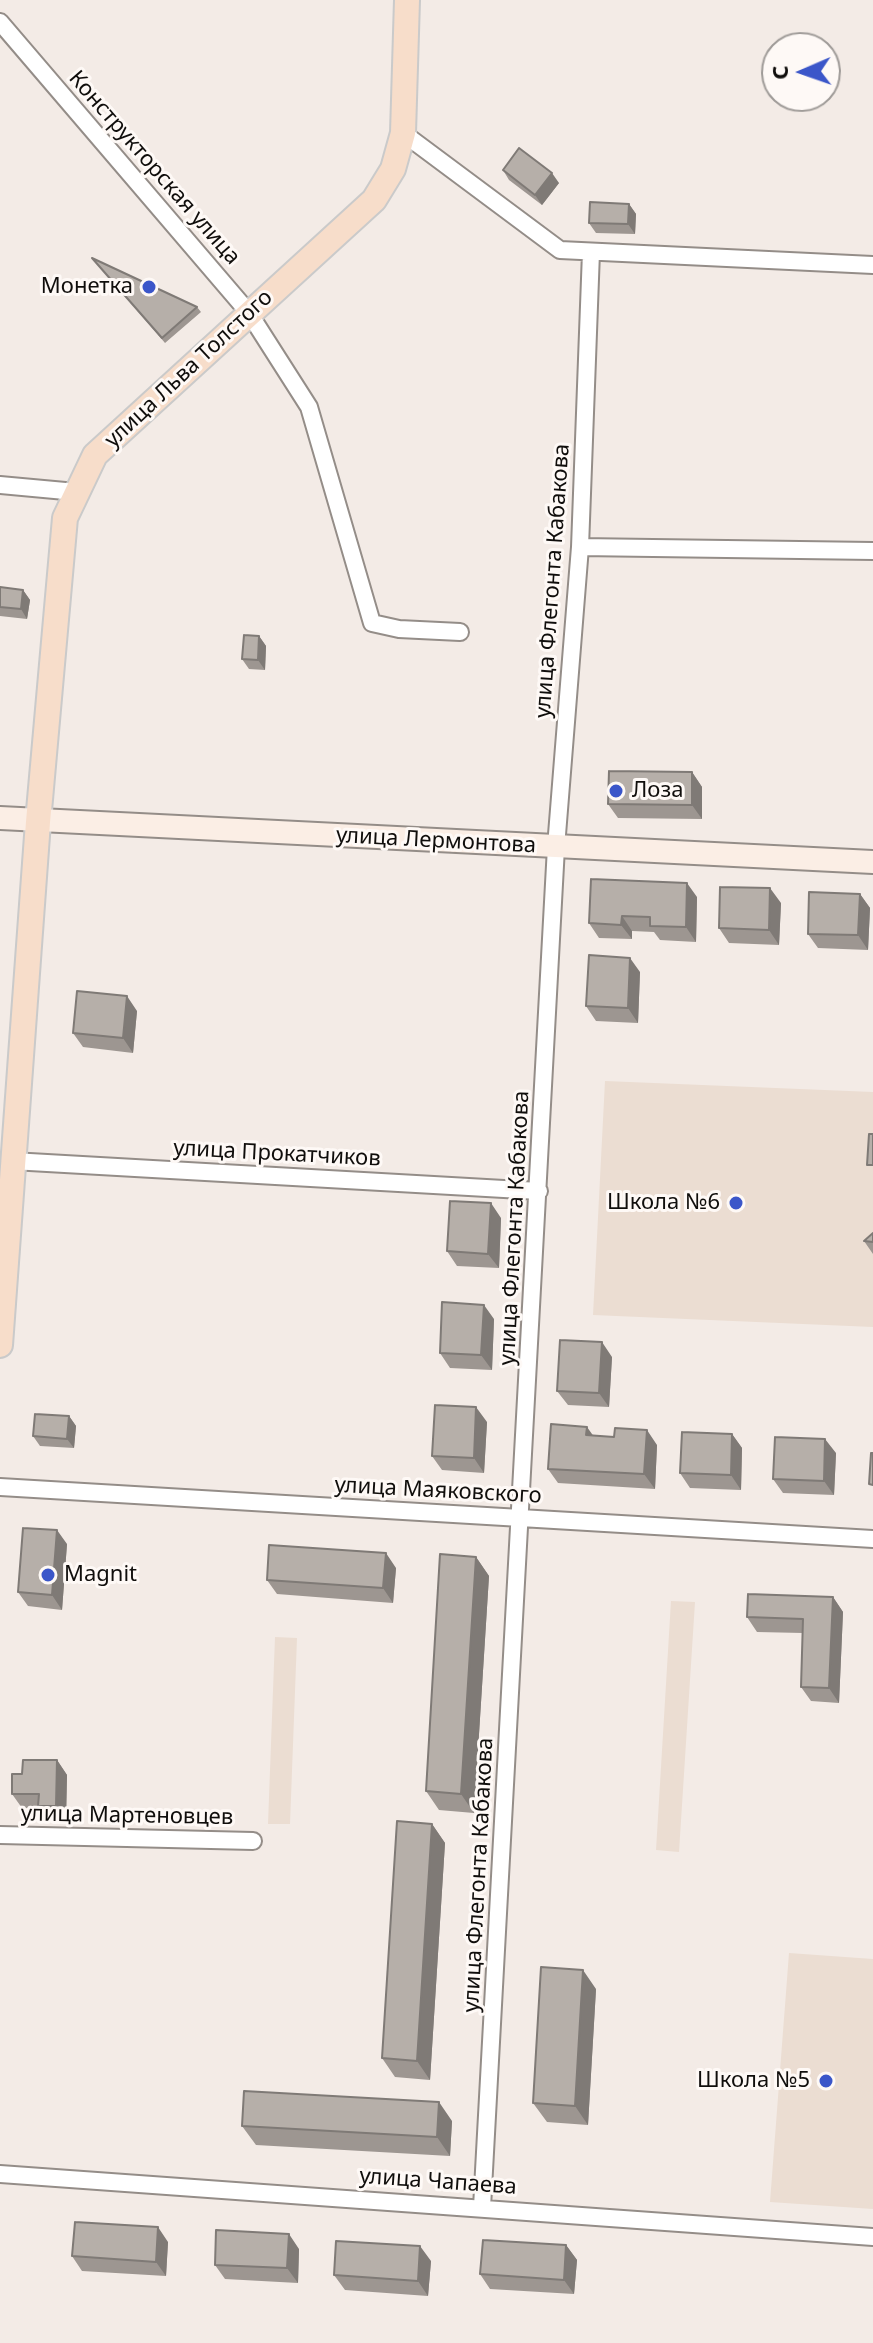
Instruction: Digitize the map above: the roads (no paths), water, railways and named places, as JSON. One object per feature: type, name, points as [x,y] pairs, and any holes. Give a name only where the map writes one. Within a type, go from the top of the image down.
[{"type":"main road","name":"улица Льва Толстого","points":[[0,1345],[12,1161],[8,1104],[38,822],[65,518],[95,455],[374,200],[393,169],[403,133],[407,0]]},
{"type":"street","name":"Конструкторская улица","points":[[0,22],[249,313],[309,407],[372,623],[399,629],[460,632]]},
{"type":"street","points":[[403,133],[560,250],[873,265]]},
{"type":"street","name":"улица Флегонта Кабакова","points":[[482,2207],[556,847],[580,547],[591,252]]},
{"type":"street","points":[[0,485],[76,492]]},
{"type":"street","points":[[580,547],[873,551]]},
{"type":"street","name":"улица Лермонтова","points":[[0,818],[873,862]]},
{"type":"street","name":"улица Прокатчиков","points":[[12,1161],[539,1191]]},
{"type":"street","name":"улица Маяковского","points":[[0,1487],[873,1539]]},
{"type":"street","name":"улица Мартеновцев","points":[[0,1835],[253,1841]]},
{"type":"street","name":"улица Чапаева","points":[[0,2174],[873,2237]]},
{"type":"place","name":"Монетка","points":[[149,287]]},
{"type":"place","name":"Лоза","points":[[616,791]]},
{"type":"place","name":"Школа №6","points":[[736,1203]]},
{"type":"place","name":"Magnit","points":[[48,1575]]},
{"type":"place","name":"Школа №5","points":[[826,2081]]}]
